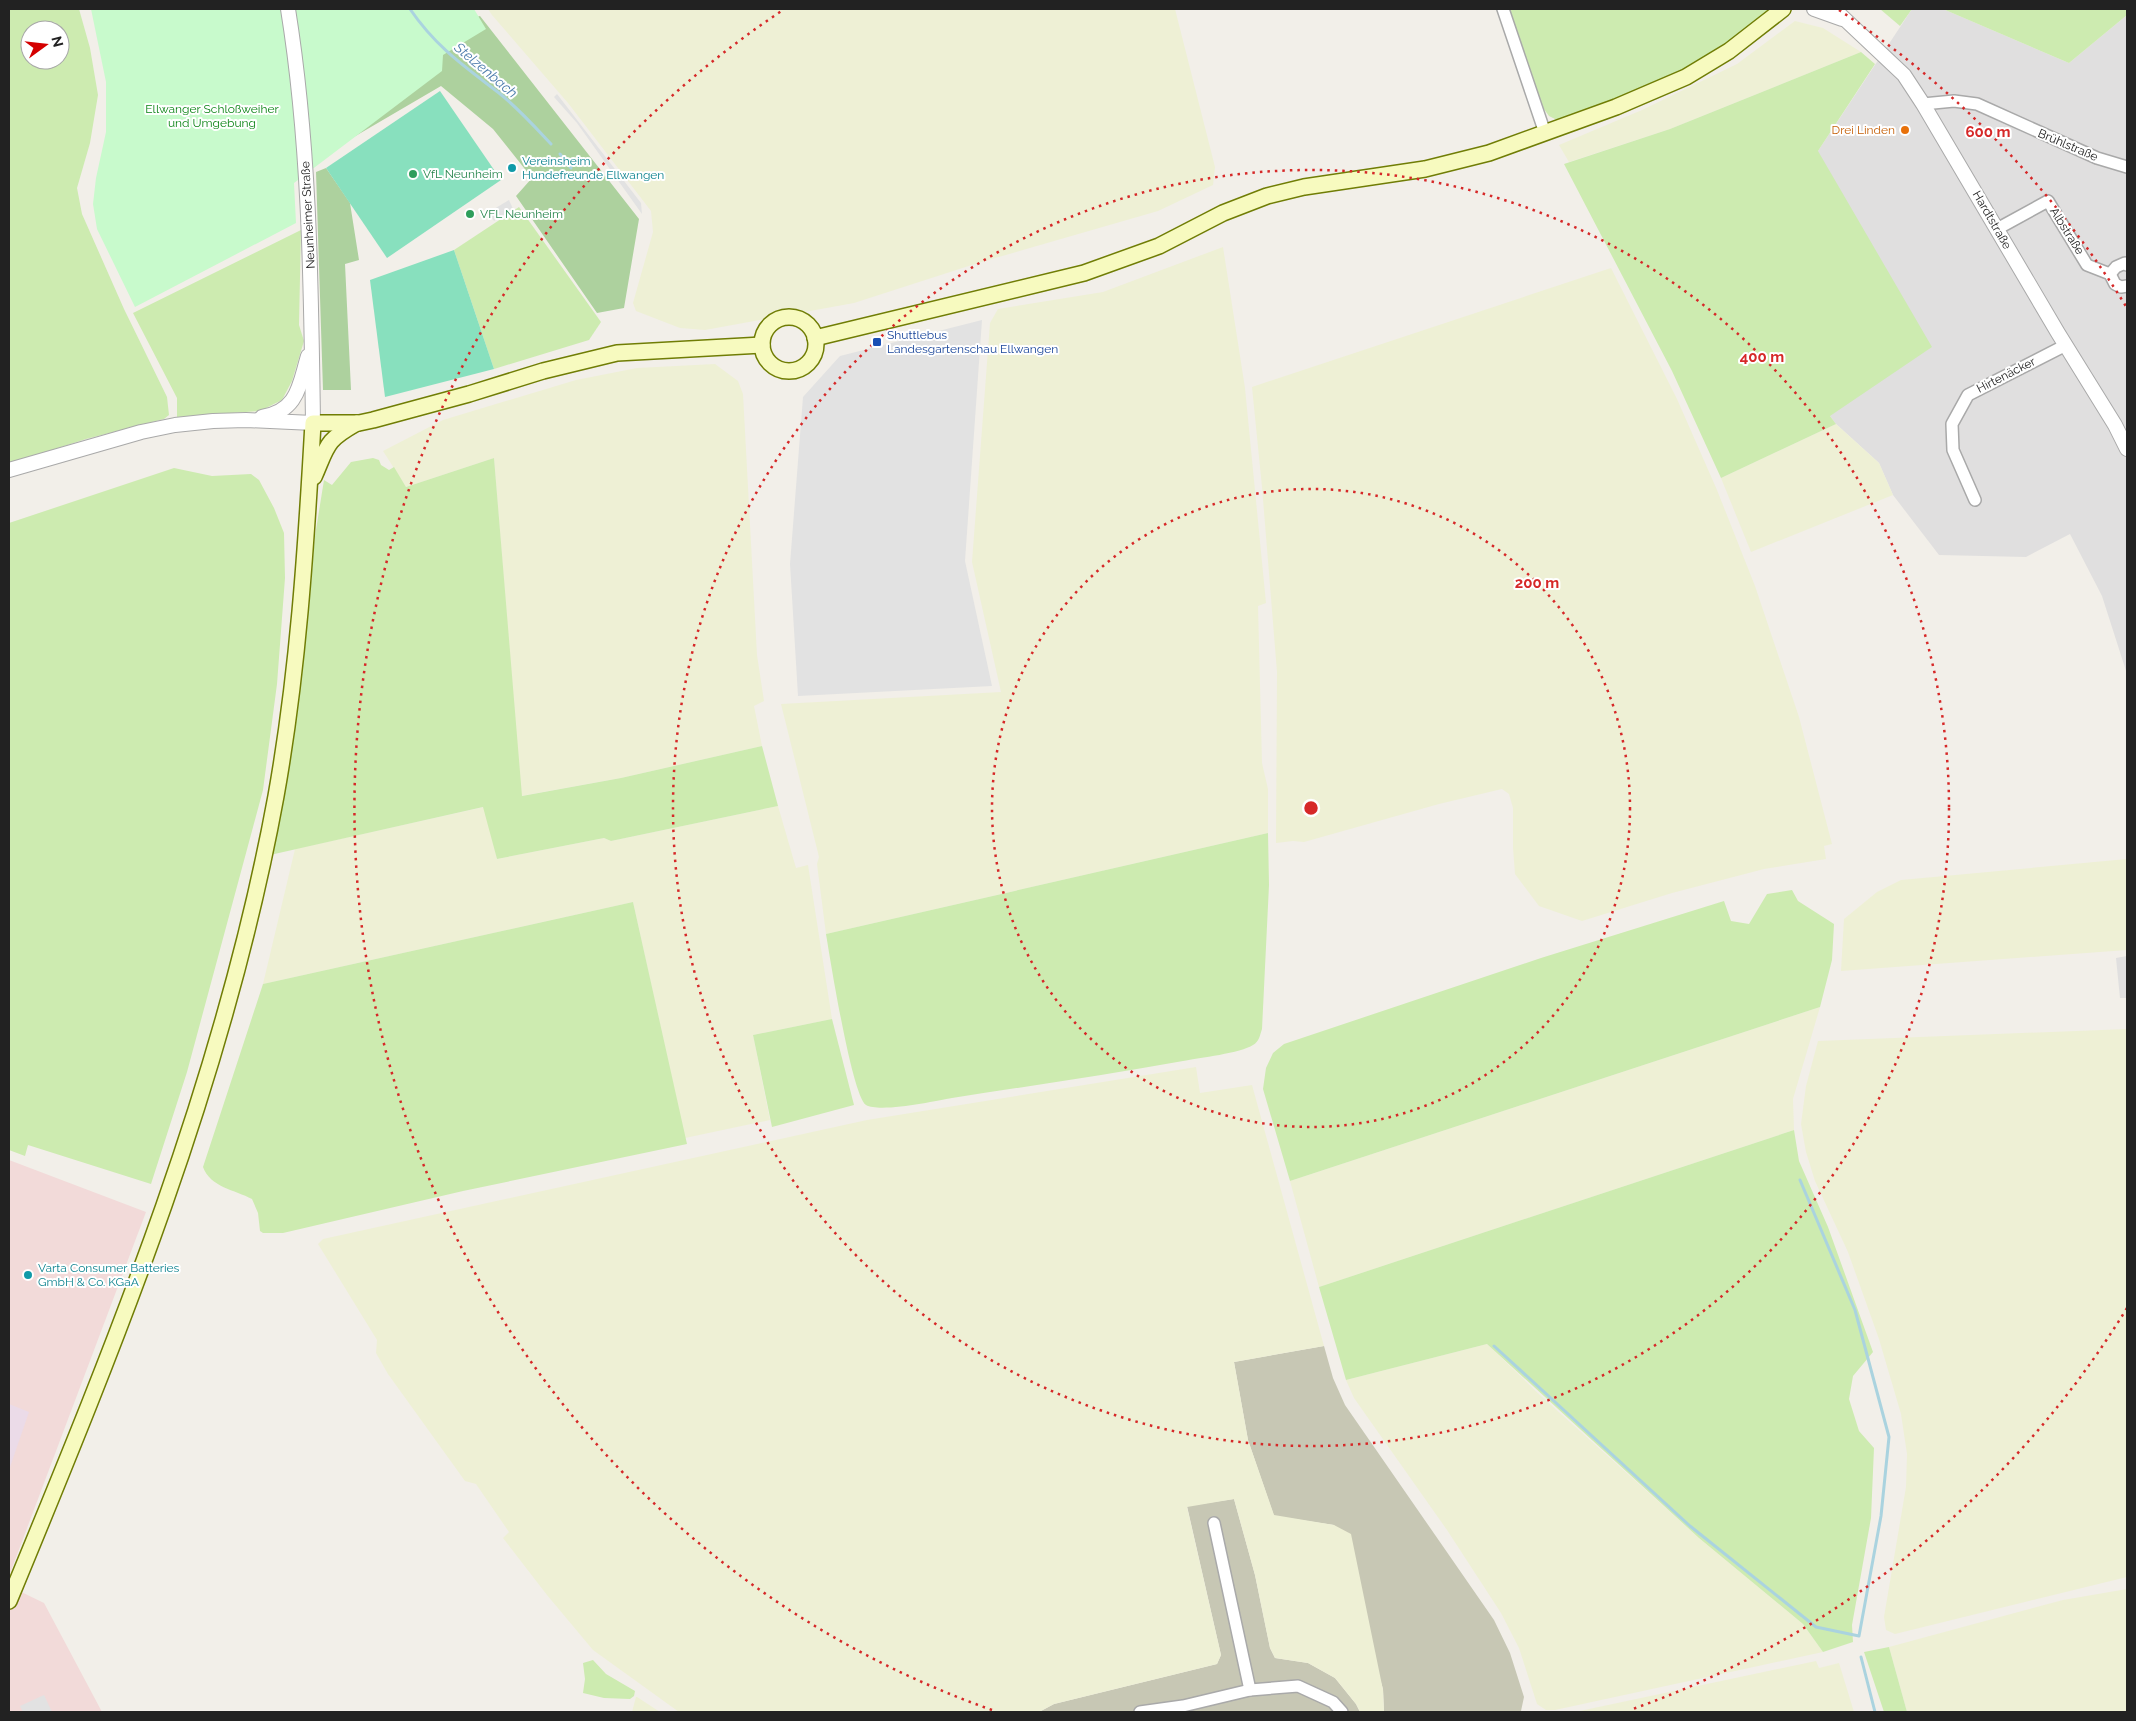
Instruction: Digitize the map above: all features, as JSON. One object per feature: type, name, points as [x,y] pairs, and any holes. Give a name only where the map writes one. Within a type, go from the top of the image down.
[{"type":"main road","points":[[815,338],[1084,273],[1159,246],[1224,213],[1267,196],[1304,187],[1425,169],[1489,153],[1616,107],[1686,77],[1730,51],[1783,9]]},
{"type":"main road","points":[[784,318],[795,318],[806,323],[815,338],[815,352],[812,358],[808,364],[796,371],[783,371],[770,364],[766,359],[762,346],[762,339],[768,328],[784,318]]},
{"type":"main road","points":[[309,490],[325,448],[338,434],[359,423],[469,394],[543,371],[617,353],[762,346]]},
{"type":"main road","points":[[9,1601],[124,1316],[193,1119],[222,1024],[253,901],[276,797],[296,651],[313,423],[359,423]]},
{"type":"street","name":"Neunheimer Straße","points":[[288,9],[299,91],[307,186],[311,279],[313,423]]},
{"type":"street","points":[[1503,9],[1545,133]]},
{"type":"street","points":[[1814,9],[1846,20]]},
{"type":"street","name":"Hardtstraße","points":[[1834,9],[1904,75],[1924,104],[2115,425],[2127,449]]},
{"type":"street","name":"Brühlstraße","points":[[1924,104],[1954,101],[1977,104],[2096,158],[2127,167]]},
{"type":"street","name":"Albstraße","points":[[1997,229],[2048,201],[2087,265],[2110,274],[2115,284],[2121,287],[2127,286]]},
{"type":"street","points":[[2110,274],[2116,266],[2125,263],[2127,265]]},
{"type":"street","points":[[246,420],[274,415],[295,397],[300,388],[312,343]]},
{"type":"street","name":"Hirtenäcker","points":[[1975,500],[1953,450],[1952,424],[1968,394],[2066,345]]},
{"type":"street","points":[[9,470],[140,432],[213,420],[313,423]]},
{"type":"street","points":[[1214,1523],[1250,1690]]},
{"type":"street","points":[[1140,1712],[1183,1706],[1250,1690],[1298,1686],[1333,1702],[1342,1712]]},
{"type":"shaded area","points":[[488,9],[1175,9],[1215,167],[1213,185],[1158,211],[978,263],[854,303],[705,330],[680,328],[636,311],[633,303],[653,232],[651,211],[568,103]]},
{"type":"shaded area","points":[[1912,9],[1943,9],[2069,63],[2127,15],[2127,674],[2102,596],[2070,534],[2026,557],[1939,555],[1893,495],[1879,463],[1836,424],[1830,416],[1818,151]]},
{"type":"shaded area","points":[[1795,21],[1823,28],[1861,52],[1670,129],[1569,162],[1559,145],[1642,110],[1737,64]]},
{"type":"shaded area","points":[[557,94],[641,203],[642,214],[577,123],[554,97]]},
{"type":"shaded area","points":[[509,200],[513,209],[494,221],[489,212]]},
{"type":"shaded area","points":[[1223,247],[1245,388],[1266,603],[1258,606],[1262,763],[1268,789],[1268,833],[826,934],[817,864],[819,857],[781,704],[1001,692],[972,562],[990,323],[998,309],[1103,292]]},
{"type":"shaded area","points":[[1611,268],[1677,399],[1717,490],[1755,586],[1799,717],[1832,844],[1824,846],[1826,859],[1764,869],[1672,893],[1582,921],[1539,906],[1515,874],[1513,808],[1509,794],[1502,789],[1439,804],[1304,842],[1276,843],[1277,672],[1252,387]]},
{"type":"shaded area","points":[[982,320],[965,561],[992,686],[798,696],[790,564],[803,397],[840,356]]},
{"type":"shaded area","points":[[715,364],[738,381],[743,394],[757,655],[764,701],[754,706],[762,746],[621,778],[521,796],[494,458],[406,487],[383,451],[443,420],[576,380],[637,368]]},
{"type":"shaded area","points":[[1836,424],[1879,463],[1893,495],[1751,552],[1721,478]]},
{"type":"shaded area","points":[[778,806],[796,868],[808,865],[832,1019],[753,1035],[770,1120],[685,1138],[633,902],[263,984],[295,849],[484,807],[497,859],[604,838],[611,841]]},
{"type":"shaded area","points":[[2127,859],[2127,950],[1841,971],[1844,919],[1877,892],[1901,880]]},
{"type":"shaded area","points":[[2127,956],[2127,998],[2120,998],[2116,958]]},
{"type":"shaded area","points":[[1820,1007],[1793,1099],[1794,1130],[1319,1287],[1290,1181]]},
{"type":"shaded area","points":[[2127,1029],[2127,1577],[1895,1634],[1886,1630],[1884,1617],[1906,1487],[1907,1454],[1901,1414],[1879,1339],[1848,1252],[1815,1181],[1806,1152],[1801,1124],[1806,1086],[1818,1041]]},
{"type":"shaded area","points":[[1196,1067],[1200,1093],[1252,1085],[1324,1346],[1234,1362],[1248,1440],[1274,1515],[1334,1525],[1351,1534],[1383,1690],[1384,1712],[1360,1712],[1356,1704],[1335,1678],[1308,1663],[1275,1658],[1270,1648],[1255,1575],[1234,1499],[1187,1507],[1221,1655],[1217,1664],[1054,1704],[1039,1712],[679,1712],[593,1650],[503,1538],[509,1532],[476,1484],[465,1481],[388,1374],[376,1353],[377,1340],[318,1244],[323,1239],[867,1120]]},
{"type":"shaded area","points":[[9,1160],[146,1212],[9,1576]]},
{"type":"shaded area","points":[[1487,1344],[1542,1397],[1699,1538],[1803,1624],[1823,1652],[1555,1710],[1546,1710],[1537,1704],[1519,1648],[1501,1613],[1447,1530],[1354,1398],[1346,1380]]},
{"type":"shaded area","points":[[1324,1346],[1333,1378],[1345,1405],[1494,1620],[1510,1653],[1524,1697],[1521,1711],[1384,1712],[1383,1689],[1334,1525],[1274,1516],[1248,1440],[1234,1362]]},
{"type":"shaded area","points":[[9,1404],[29,1412],[9,1470]]},
{"type":"shaded area","points":[[1234,1499],[1255,1575],[1270,1648],[1275,1658],[1308,1663],[1335,1678],[1356,1704],[1360,1712],[1039,1712],[1054,1704],[1217,1664],[1221,1655],[1187,1506]]},
{"type":"shaded area","points":[[9,1586],[44,1603],[102,1712],[9,1712]]},
{"type":"shaded area","points":[[2127,1589],[2127,1712],[1907,1712],[1889,1647],[2063,1600]]},
{"type":"shaded area","points":[[1816,1661],[1819,1668],[1839,1663],[1854,1712],[1575,1712]]},
{"type":"shaded area","points":[[44,1695],[52,1712],[23,1712],[20,1706]]},
{"type":"shaded area","points":[[637,1697],[660,1712],[632,1712]]},
{"type":"green space","points":[[9,9],[79,9],[90,48],[98,95],[90,143],[77,188],[82,214],[124,309],[167,397],[169,415],[164,419],[86,439],[9,464]]},
{"type":"green space","name":"Ellwanger Schloßweiher und Umgebung","points":[[91,9],[474,9],[486,29],[443,55],[442,71],[294,183],[296,223],[135,307],[97,229],[93,204],[96,178],[106,132],[106,82]]},
{"type":"green space","points":[[1509,9],[1773,9],[1724,47],[1680,72],[1561,122],[1549,116],[1541,105]]},
{"type":"green space","points":[[1880,9],[1912,9],[1900,26]]},
{"type":"green space","points":[[1943,9],[2127,9],[2127,15],[2069,63]]},
{"type":"green space","points":[[480,16],[639,219],[624,308],[597,313],[516,196],[532,178],[493,129],[441,86],[335,148],[426,32]]},
{"type":"green space","points":[[1861,52],[1875,64],[1818,151],[1932,347],[1830,416],[1836,424],[1721,478],[1672,371],[1564,164],[1670,129]]},
{"type":"green space","name":"VfL Neunheim","points":[[440,91],[501,180],[387,258],[326,168]]},
{"type":"green space","points":[[326,168],[350,203],[359,260],[345,264],[351,390],[323,390],[316,172]]},
{"type":"green space","points":[[519,207],[601,322],[589,340],[494,369],[454,250]]},
{"type":"green space","points":[[301,230],[299,325],[304,341],[292,381],[282,400],[260,411],[177,417],[177,398],[133,313]]},
{"type":"green space","points":[[454,250],[494,369],[385,397],[370,280]]},
{"type":"green space","points":[[373,458],[379,460],[381,465],[389,470],[394,467],[406,487],[494,458],[522,796],[621,778],[762,746],[778,806],[611,841],[604,838],[497,859],[483,807],[270,855],[309,608],[315,536],[324,480],[332,485],[351,462]]},
{"type":"green space","points":[[174,468],[212,476],[251,474],[259,480],[274,508],[284,533],[285,578],[277,684],[263,790],[187,1072],[151,1184],[28,1145],[25,1156],[9,1150],[9,523]]},
{"type":"green space","points":[[1268,833],[1269,885],[1262,1029],[1255,1044],[1220,1055],[921,1104],[883,1108],[873,1107],[866,1105],[860,1096],[848,1053],[826,934]]},
{"type":"green space","points":[[1792,890],[1798,901],[1834,924],[1832,960],[1820,1007],[1290,1181],[1263,1089],[1266,1068],[1273,1053],[1284,1044],[1541,958],[1724,901],[1731,921],[1749,924],[1767,894]]},
{"type":"green space","points":[[633,902],[687,1144],[463,1191],[283,1233],[263,1233],[260,1231],[258,1213],[252,1199],[217,1184],[206,1174],[203,1167],[263,984]]},
{"type":"green space","points":[[832,1019],[854,1105],[772,1127],[753,1035]]},
{"type":"green space","points":[[1794,1130],[1799,1161],[1828,1227],[1873,1352],[1853,1376],[1849,1399],[1859,1431],[1874,1448],[1871,1518],[1852,1625],[1853,1642],[1823,1652],[1803,1624],[1699,1538],[1487,1344],[1346,1380],[1319,1287]]},
{"type":"green space","points":[[1889,1647],[1907,1712],[1884,1712],[1864,1652]]},
{"type":"green space","points":[[593,1660],[606,1674],[635,1691],[634,1696],[630,1699],[604,1698],[583,1693],[585,1679],[583,1663]]},
{"type":"waterway","name":"Stelzenbach","points":[[410,9],[440,45],[513,105],[551,144]]},
{"type":"waterway","name":"Stelzenbach","points":[[560,154],[571,168]]},
{"type":"waterway","points":[[1494,1346],[1690,1526],[1816,1627],[1859,1636],[1881,1516],[1889,1437],[1855,1310],[1800,1180]]},
{"type":"waterway","points":[[1861,1657],[1875,1712]]},
{"type":"place","name":"Drei Linden","points":[[1905,130]]},
{"type":"place","name":"Vereinsheim Hundefreunde Ellwangen","points":[[512,168]]},
{"type":"place","name":"VfL Neunheim","points":[[413,174]]},
{"type":"place","name":"VFL Neunheim","points":[[470,214]]},
{"type":"place","name":"Shuttlebus Landesgartenschau Ellwangen","points":[[877,342]]},
{"type":"place","name":"Varta Consumer Batteries GmbH & Co. KGaA","points":[[28,1275]]}]
